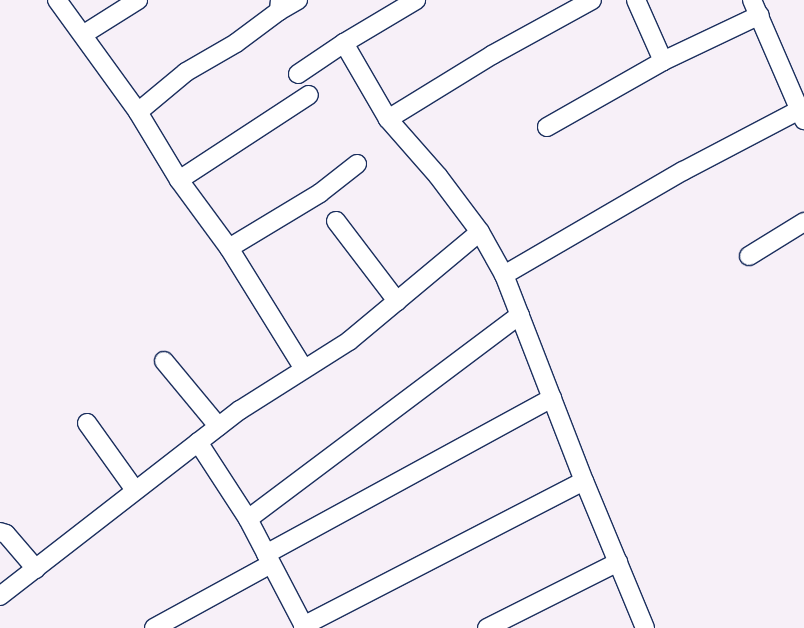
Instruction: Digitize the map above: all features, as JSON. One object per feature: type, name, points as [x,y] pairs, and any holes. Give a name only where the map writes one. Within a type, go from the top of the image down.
[{"type":"street","points":[[57,0],[84,34],[138,112],[179,180],[229,248],[304,369]]},
{"type":"street","points":[[84,34],[138,0]]},
{"type":"street","points":[[138,112],[186,72],[236,43],[279,6],[298,0]]},
{"type":"street","points":[[298,74],[344,43],[416,0]]},
{"type":"street","points":[[388,119],[492,55],[592,0]]},
{"type":"street","points":[[636,0],[663,61]]},
{"type":"street","points":[[504,274],[683,171],[802,116],[756,7],[547,127]]},
{"type":"street","points":[[344,43],[388,119],[438,176],[480,232],[504,274],[584,481],[645,628]]},
{"type":"street","points":[[179,180],[309,95]]},
{"type":"street","points":[[229,248],[320,193],[357,164]]},
{"type":"street","points":[[336,221],[397,301]]},
{"type":"street","points":[[749,256],[804,222]]},
{"type":"street","points":[[0,596],[218,426],[349,341],[480,232]]},
{"type":"street","points":[[248,519],[520,315]]},
{"type":"street","points":[[164,361],[218,426]]},
{"type":"street","points":[[154,628],[269,559],[552,398]]},
{"type":"street","points":[[87,423],[136,490]]},
{"type":"street","points":[[198,442],[248,519],[304,627],[584,481]]},
{"type":"street","points":[[0,532],[6,534],[36,568]]},
{"type":"street","points":[[487,628],[618,562]]}]
